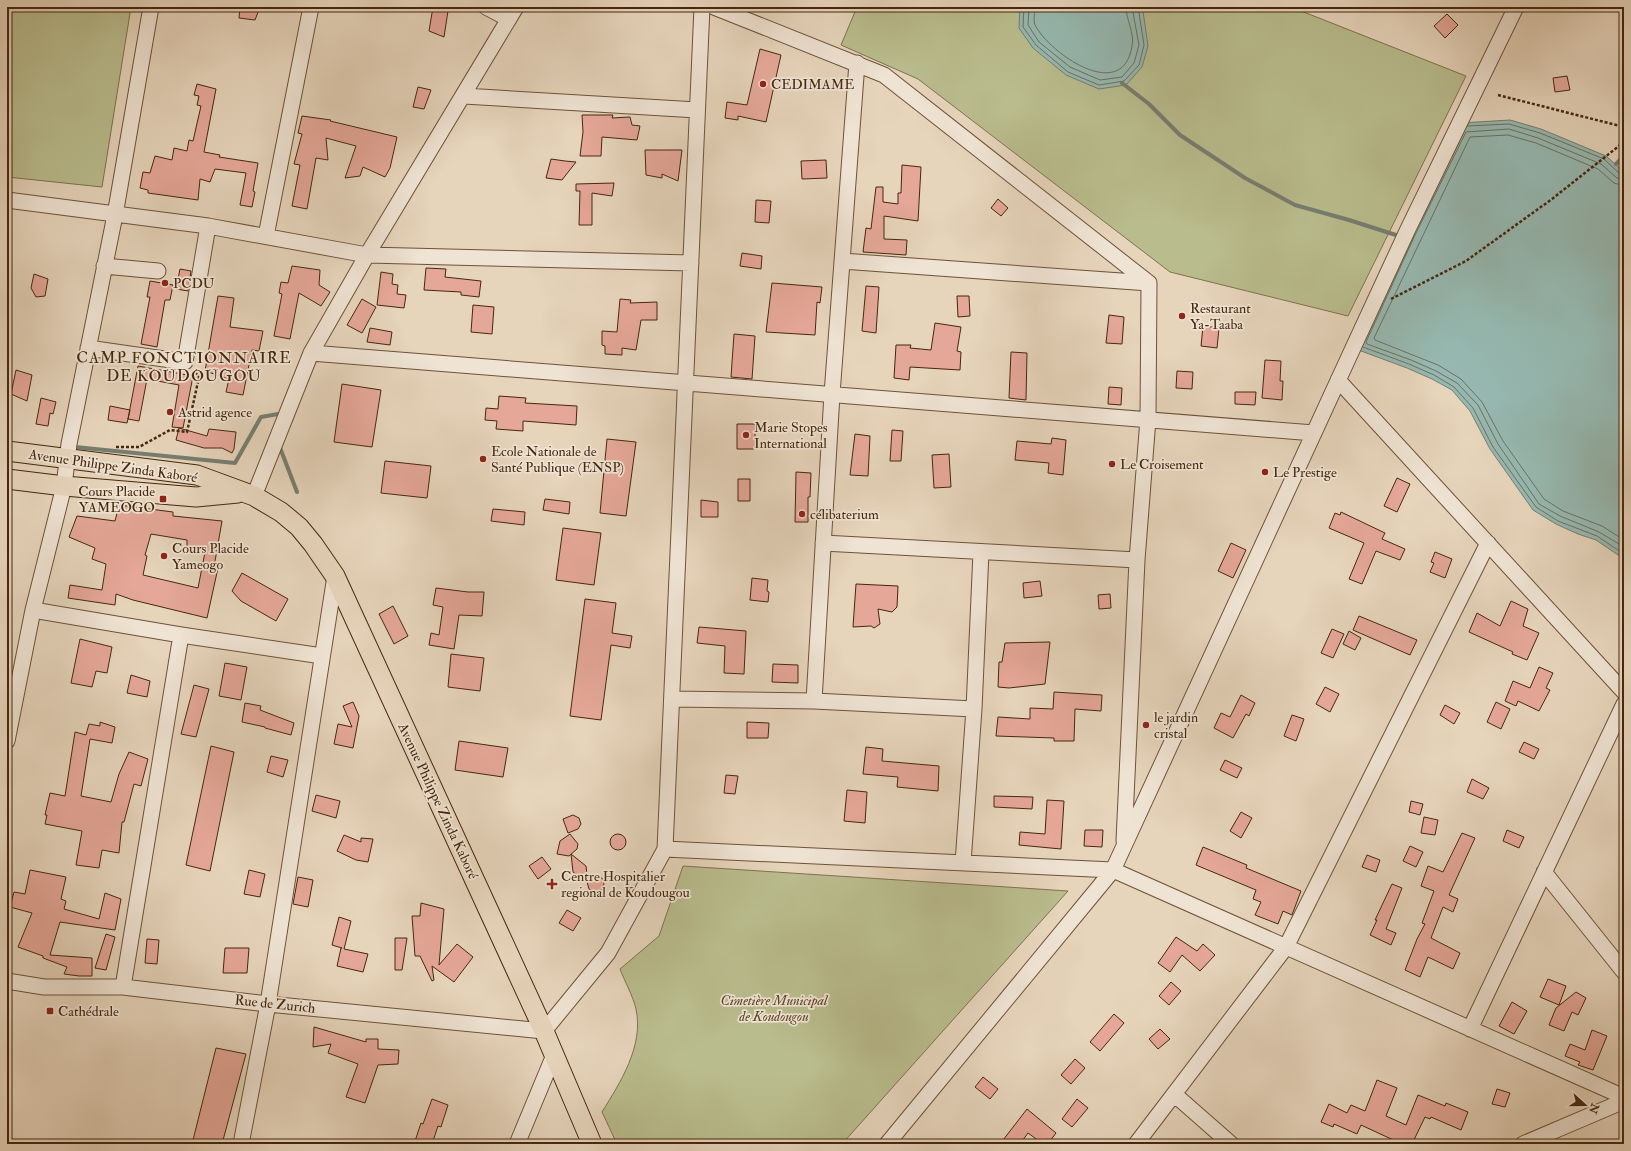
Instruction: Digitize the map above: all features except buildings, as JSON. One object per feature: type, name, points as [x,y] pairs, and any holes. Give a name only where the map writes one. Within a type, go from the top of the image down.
[{"type":"main road","name":"Avenue Philippe Zinda Kaboré","points":[[7,451],[68,460],[197,475],[248,494],[281,512],[299,527],[313,544],[335,576],[544,1032],[592,1144]]},
{"type":"main road","name":"Avenue Philippe Zinda Kaboré","points":[[7,479],[64,486],[196,497],[248,494]]},
{"type":"street","points":[[7,741],[33,610],[64,486],[70,444],[88,348],[115,215],[151,7]]},
{"type":"street","points":[[266,236],[311,7]]},
{"type":"street","points":[[248,494],[311,353],[367,254],[513,13],[486,7]]},
{"type":"street","points":[[544,1032],[608,953],[665,850],[702,7]]},
{"type":"street","points":[[714,7],[884,75],[1149,283]]},
{"type":"street","points":[[887,1144],[1113,870],[1371,309],[1516,7]]},
{"type":"street","points":[[814,700],[832,394],[857,63]]},
{"type":"street","points":[[464,96],[697,110]]},
{"type":"street","points":[[7,200],[208,226],[367,254],[690,263]]},
{"type":"street","points":[[88,348],[185,362],[208,226]]},
{"type":"street","points":[[842,262],[1149,283]]},
{"type":"street","points":[[104,266],[158,271]]},
{"type":"street","points":[[1124,848],[1137,560],[1148,419],[1149,283]]},
{"type":"street","points":[[311,353],[1314,432]]},
{"type":"street","points":[[1338,380],[1624,692]]},
{"type":"street","points":[[823,543],[1137,560]]},
{"type":"street","points":[[1136,1144],[1286,947],[1488,543]]},
{"type":"street","points":[[963,863],[974,709],[981,552]]},
{"type":"street","points":[[241,1144],[268,1004],[335,576]]},
{"type":"street","points":[[33,610],[181,635],[322,656]]},
{"type":"street","points":[[123,987],[181,635]]},
{"type":"street","points":[[672,699],[814,700],[974,709]]},
{"type":"street","points":[[1470,1029],[1624,704]]},
{"type":"street","points":[[665,850],[1113,870],[1624,1097]]},
{"type":"street","points":[[1544,872],[1624,972]]},
{"type":"street","name":"Rue de Zurich","points":[[7,981],[44,987],[123,987],[268,1004],[544,1032]]},
{"type":"street","points":[[517,1144],[554,1055]]},
{"type":"street","points":[[1174,1094],[1231,1144]]},
{"type":"street","points":[[1523,1144],[1624,1100]]},
{"type":"path","points":[[1498,95],[1624,127]]},
{"type":"path","points":[[1371,309],[1466,261],[1552,199],[1624,142]]},
{"type":"path","points":[[109,447],[139,447],[170,430],[187,432],[199,377],[185,362]]},
{"type":"green space","points":[[7,7],[131,7],[102,187],[7,177]]},
{"type":"green space","points":[[857,7],[1291,7],[1466,76],[1348,316],[1170,272],[918,79],[841,45]]},
{"type":"green space","name":"Cimetière Municipal de Koudougou","points":[[683,866],[1068,891],[842,1144],[617,1144],[602,1112],[629,1064],[637,1037],[638,1023],[635,1004],[620,969],[659,936]]},
{"type":"water","points":[[1020,7],[1140,7],[1143,11],[1148,46],[1142,67],[1126,85],[1099,89],[1066,75],[1033,48],[1019,28]]},
{"type":"water","points":[[1510,120],[1541,129],[1606,156],[1624,172],[1624,559],[1596,540],[1556,524],[1533,510],[1490,449],[1470,411],[1452,390],[1407,368],[1353,348],[1460,123]]},
{"type":"waterway","points":[[1122,83],[1149,104],[1180,135],[1245,178],[1295,205],[1399,236]]},
{"type":"waterway","points":[[1616,164],[1624,156]]},
{"type":"waterway","points":[[75,447],[235,463],[261,417],[284,413]]},
{"type":"waterway","points":[[279,445],[297,492]]},
{"type":"place","name":"CEDIMAME","points":[[763,84]]},
{"type":"place","name":"PCDU","points":[[165,283]]},
{"type":"place","name":"Restaurant Ya-Taaba","points":[[1182,316]]},
{"type":"place","name":"Astrid agence","points":[[170,412]]},
{"type":"place","name":"Marie Stopes International","points":[[746,435]]},
{"type":"place","name":"Ecole Nationale de Santé Publique (ENSP)","points":[[483,459]]},
{"type":"place","name":"Le Croisement","points":[[1112,464]]},
{"type":"place","name":"Le Prestige","points":[[1265,472]]},
{"type":"place","name":"Cours Placide YAMEOGO","points":[[163,499]]},
{"type":"place","name":"célibaterium","points":[[802,514]]},
{"type":"place","name":"Cours Placide Yameogo","points":[[164,556]]},
{"type":"place","name":"le jardin cristal","points":[[1146,725]]},
{"type":"place","name":"Centre Hospitalier regional de Koudougou","points":[[552,884]]},
{"type":"place","name":"Cathédrale","points":[[50,1011]]},
{"type":"district","name":"CAMP FONCTIONNAIRE DE KOUDOUGOU","points":[[184,367]]}]
